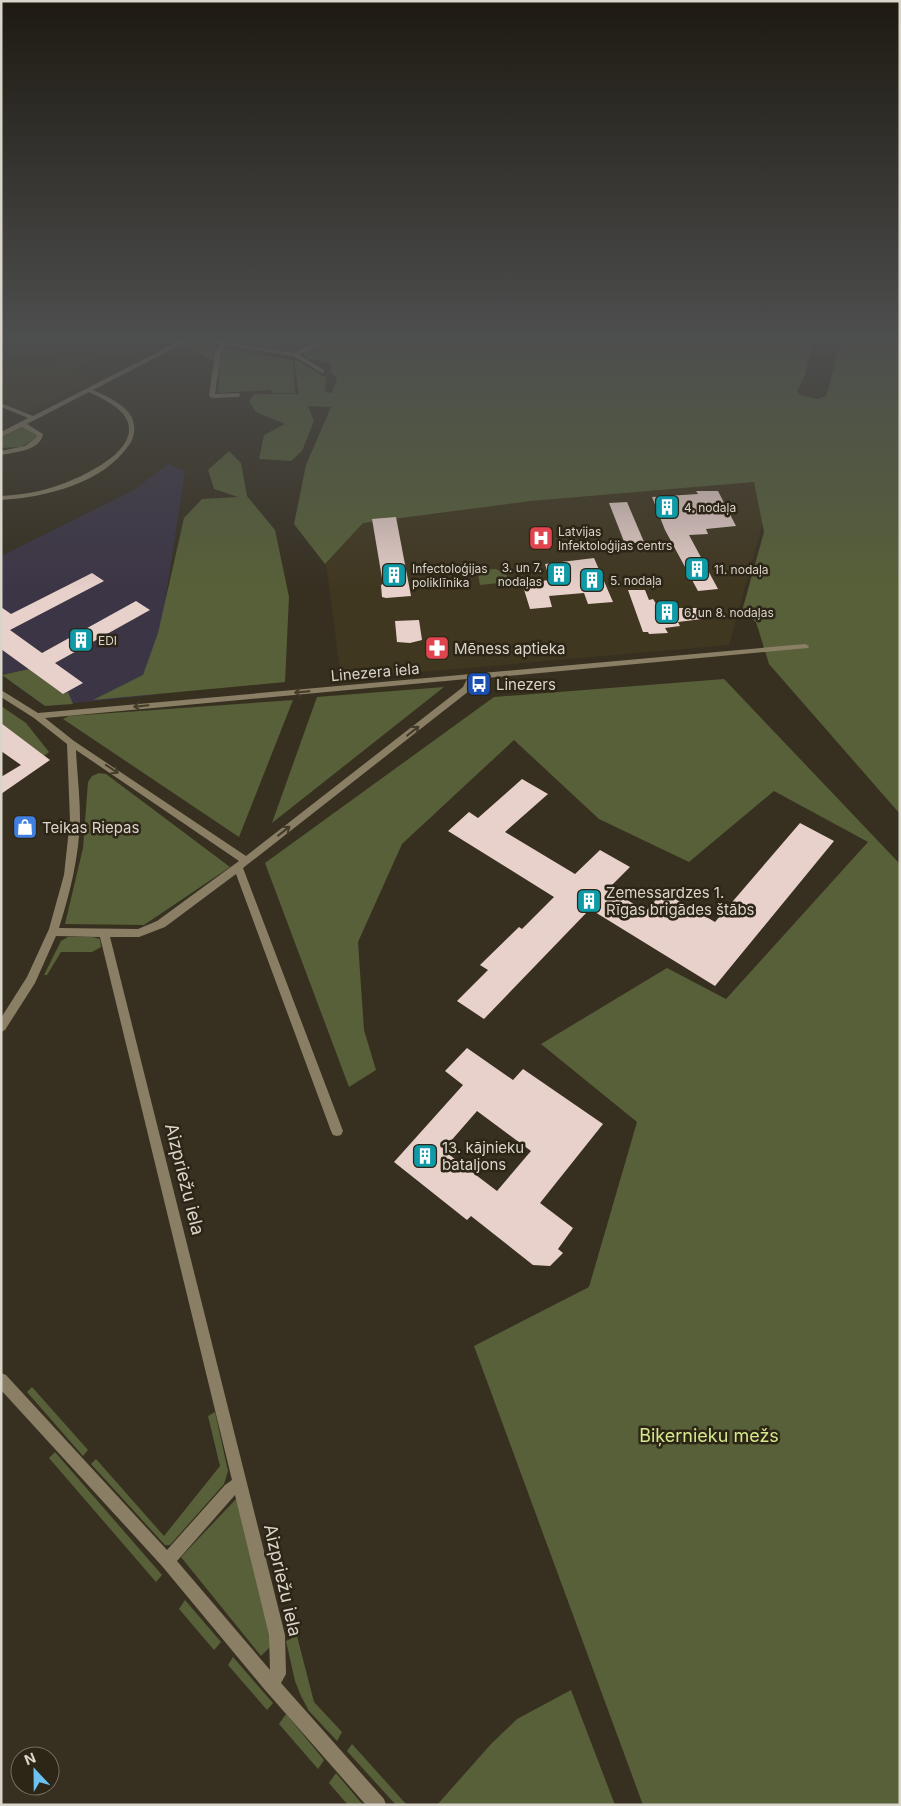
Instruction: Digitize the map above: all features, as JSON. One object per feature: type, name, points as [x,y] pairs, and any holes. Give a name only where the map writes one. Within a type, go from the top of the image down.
[{"type":"street","points":[[1,435],[25,422]]},
{"type":"street","points":[[1,498],[28,495],[71,483],[97,470],[123,451],[132,438],[131,422]]},
{"type":"street","points":[[1,452],[16,452],[27,448],[39,439],[40,434],[22,424]]},
{"type":"street","name":"Linezera iela","points":[[37,716],[805,646]]},
{"type":"street","points":[[54,932],[139,933],[160,924],[242,864],[466,689],[473,676]]},
{"type":"street","points":[[1,693],[37,716],[71,743],[242,864],[337,1131]]},
{"type":"street","points":[[1,1027],[35,972],[54,932],[73,846],[75,820],[71,743]]},
{"type":"street","name":"Aizpriežu iela","points":[[104,934],[277,1635],[278,1674],[271,1684]]},
{"type":"street","points":[[1,1380],[167,1561],[271,1684],[378,1805]]},
{"type":"street","points":[[167,1561],[230,1490],[240,1483]]},
{"type":"shaded area","name":"Latvijas Infektoloģijas centrs","points":[[663,422],[790,422],[729,645],[341,679],[314,468]]},
{"type":"shaded area","points":[[168,464],[185,471],[166,596],[168,638],[153,695],[45,706],[11,682],[29,669],[5,674],[1,672],[1,556],[134,490]]},
{"type":"green space","points":[[281,422],[313,422],[302,451],[291,461],[259,459],[264,435],[285,424]]},
{"type":"green space","points":[[324,422],[900,422],[900,814],[769,664],[756,622],[742,611],[764,532],[754,482],[530,501],[363,523],[325,564],[294,524],[306,465]]},
{"type":"green space","points":[[22,427],[37,434],[37,438],[21,447],[1,448],[1,437]]},
{"type":"green space","points":[[229,451],[241,463],[247,496],[275,530],[289,597],[285,682],[93,700],[143,675],[158,633],[184,518],[202,499],[238,497],[214,489],[208,470]]},
{"type":"green space","points":[[496,569],[507,575],[508,582],[480,585],[478,574],[485,570]]},
{"type":"green space","points":[[29,669],[63,694],[68,692],[73,704],[45,706],[2,675]]},
{"type":"green space","name":"Biķernieku mežs","points":[[724,679],[900,864],[900,1805],[643,1805],[474,1346],[589,1287],[637,1122],[541,1044],[667,968],[726,999],[868,842],[774,791],[689,862],[599,819],[514,740],[402,844],[358,942],[364,1030],[376,1070],[349,1087],[265,863],[494,697]]},
{"type":"green space","points":[[444,687],[272,823],[317,697]]},
{"type":"green space","points":[[293,700],[239,837],[63,719],[69,716]]},
{"type":"green space","points":[[1,706],[26,723],[49,752],[44,756],[1,723]]},
{"type":"green space","points":[[99,773],[106,774],[230,867],[144,925],[65,924],[83,848],[88,782],[92,776]]},
{"type":"green space","points":[[68,937],[100,939],[101,947],[92,952],[61,952],[47,975],[44,975],[61,941]]},
{"type":"green space","points":[[32,1387],[88,1450],[83,1456],[27,1392]]},
{"type":"green space","points":[[215,1412],[228,1471],[224,1484],[170,1545],[165,1545],[91,1464],[96,1459],[164,1536],[220,1466],[208,1416]]},
{"type":"green space","points":[[55,1452],[162,1575],[156,1582],[49,1458]]},
{"type":"green space","points":[[238,1497],[272,1645],[261,1656],[181,1557]]},
{"type":"green space","points":[[185,1600],[221,1642],[214,1650],[179,1609]]},
{"type":"green space","points":[[297,1636],[314,1702],[342,1732],[337,1741],[309,1711],[295,1681],[286,1641]]},
{"type":"green space","points":[[233,1657],[273,1703],[267,1710],[228,1665]]},
{"type":"green space","points":[[571,1690],[615,1805],[437,1805],[491,1744],[517,1719]]},
{"type":"green space","points":[[286,1714],[324,1760],[318,1769],[279,1724]]},
{"type":"green space","points":[[352,1744],[406,1805],[396,1805],[347,1751]]},
{"type":"green space","points":[[336,1773],[363,1805],[348,1805],[329,1783]]},
{"type":"building","points":[[696,491],[718,491],[736,526],[706,529],[708,534],[689,535],[718,589],[698,591],[665,530],[652,497],[698,494]]},
{"type":"building","points":[[627,502],[644,542],[625,544],[609,503]]},
{"type":"building","points":[[396,517],[411,596],[386,598],[382,597],[381,585],[383,584],[372,519]]},
{"type":"building","points":[[594,558],[613,602],[588,604],[584,593],[549,596],[552,607],[530,609],[522,583],[550,580],[545,564]]},
{"type":"building","name":"EDI","points":[[92,573],[104,581],[10,630],[42,653],[136,601],[150,610],[55,663],[83,683],[63,694],[1,649],[1,607],[11,614]]},
{"type":"building","name":"6. un 8. nodaļas","points":[[628,590],[645,590],[649,600],[653,599],[659,608],[697,608],[702,619],[678,622],[680,626],[665,628],[668,633],[649,634],[648,632],[643,632]]},
{"type":"building","points":[[419,620],[422,640],[410,643],[397,642],[395,621]]},
{"type":"building","points":[[1,723],[50,760],[1,794],[1,777],[21,765],[1,751]]},
{"type":"building","name":"Zemessardzes 1. Rīgas brigādes štābs","points":[[522,779],[548,794],[505,832],[575,874],[600,850],[630,867],[608,889],[646,911],[663,892],[715,922],[800,823],[834,841],[715,986],[590,909],[484,1019],[457,1001],[488,970],[480,965],[519,927],[522,929],[554,897],[448,831],[469,812],[478,818]]},
{"type":"building","name":"13. kājnieku bataljons","points":[[467,1048],[513,1080],[523,1069],[603,1124],[540,1203],[573,1228],[558,1249],[563,1253],[550,1266],[533,1265],[471,1216],[467,1220],[394,1162],[463,1085],[445,1071]],"holes":[[[477,1111],[531,1151],[497,1191],[443,1150]]]},
{"type":"place","name":"4. nodaļa","points":[[667,507]]},
{"type":"place","name":"Latvijas Infektoloģijas centrs","points":[[541,538]]},
{"type":"place","name":"11. nodaļa","points":[[697,569]]},
{"type":"place","name":"3. un 7. nodaļas","points":[[559,574]]},
{"type":"place","name":"Infectoloģijas poliklīnika","points":[[394,575]]},
{"type":"place","name":"5. nodaļa","points":[[592,580]]},
{"type":"place","name":"6. un 8. nodaļas","points":[[667,612]]},
{"type":"place","name":"EDI","points":[[81,640]]},
{"type":"place","name":"Mēness aptieka","points":[[437,648]]},
{"type":"place","name":"Linezers","points":[[479,684]]},
{"type":"place","name":"Teikas Riepas","points":[[25,827]]},
{"type":"place","name":"Zemessardzes 1. Rīgas brigādes štābs","points":[[589,901]]},
{"type":"place","name":"13. kājnieku bataljons","points":[[425,1156]]}]
